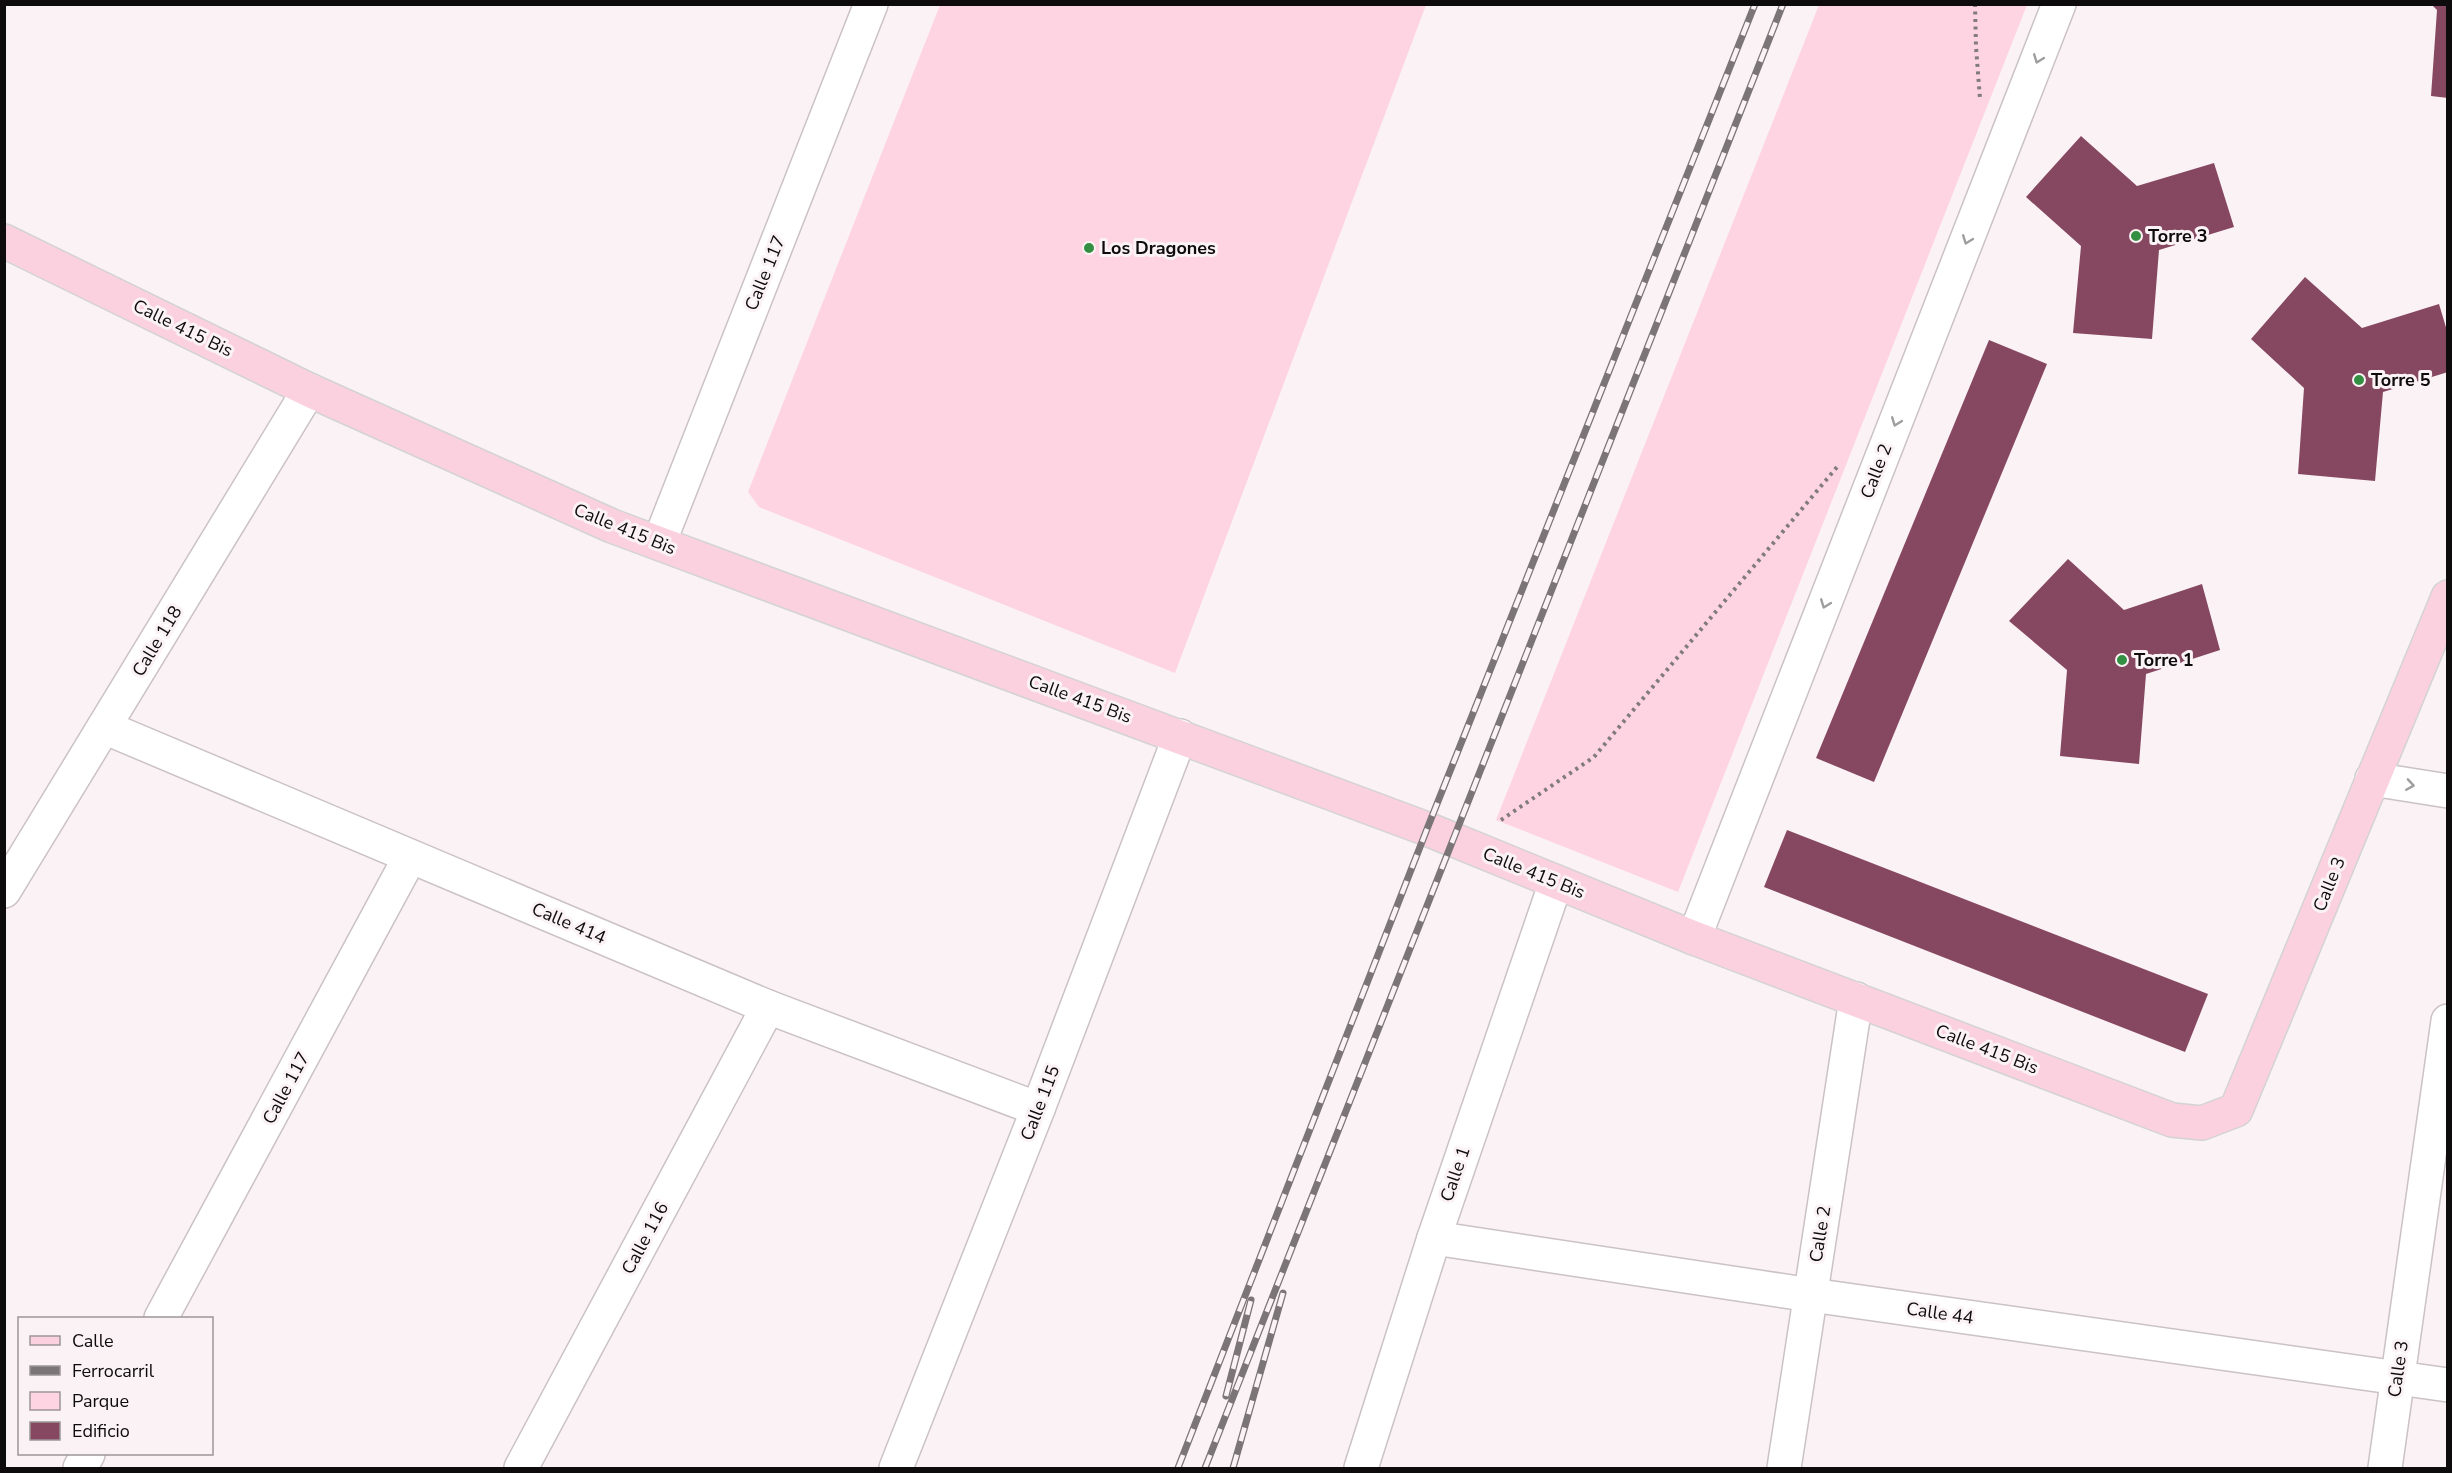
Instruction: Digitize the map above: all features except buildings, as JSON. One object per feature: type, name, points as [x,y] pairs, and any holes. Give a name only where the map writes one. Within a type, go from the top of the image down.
[{"type":"main road","name":"Calle 415 Bis","points":[[4,241],[309,390],[612,526],[1427,829],[1694,938],[2172,1120]]},
{"type":"main road","name":"Calle 3","points":[[2172,1120],[2202,1123],[2236,1110],[2448,597]]},
{"type":"street","name":"Calle 117","points":[[659,543],[871,4]]},
{"type":"street","name":"Calle 2","points":[[1694,938],[2059,4]]},
{"type":"street","name":"Calle 118","points":[[4,891],[309,390]]},
{"type":"street","name":"Calle 414","points":[[104,727],[768,1007],[1038,1109]]},
{"type":"street","name":"Calle 115","points":[[896,1468],[1038,1109],[1180,736]]},
{"type":"street","points":[[2372,779],[2448,791]]},
{"type":"street","name":"Calle 117","points":[[162,1317],[410,856]]},
{"type":"street","name":"Calle 1","points":[[1361,1468],[1434,1238],[1556,882]]},
{"type":"street","name":"Calle 2","points":[[1784,1468],[1856,999]]},
{"type":"street","name":"Calle 116","points":[[521,1468],[768,1007]]},
{"type":"street","name":"Calle 3","points":[[2385,1468],[2448,1021]]},
{"type":"street","name":"Calle 44","points":[[1434,1238],[1811,1295],[2448,1385]]},
{"type":"path","points":[[1975,4],[1981,106]]},
{"type":"path","points":[[1500,821],[1594,757],[1805,502],[1842,461]]},
{"type":"green space","name":"Los Dragones","points":[[940,5],[1426,5],[1175,673],[759,507],[748,492]]},
{"type":"green space","points":[[1819,5],[2027,5],[1678,892],[1496,820]]},
{"type":"railway","points":[[1178,1468],[1427,829],[1755,4]]},
{"type":"railway","points":[[1205,1468],[1783,4]]},
{"type":"railway","points":[[1233,1468],[1283,1293]]},
{"type":"railway","points":[[1226,1396],[1251,1300]]},
{"type":"place","name":"Torre 3","points":[[2136,236]]},
{"type":"place","name":"Los Dragones","points":[[1089,248]]},
{"type":"place","name":"Torre 5","points":[[2359,380]]},
{"type":"place","name":"Torre 1","points":[[2122,660]]}]
